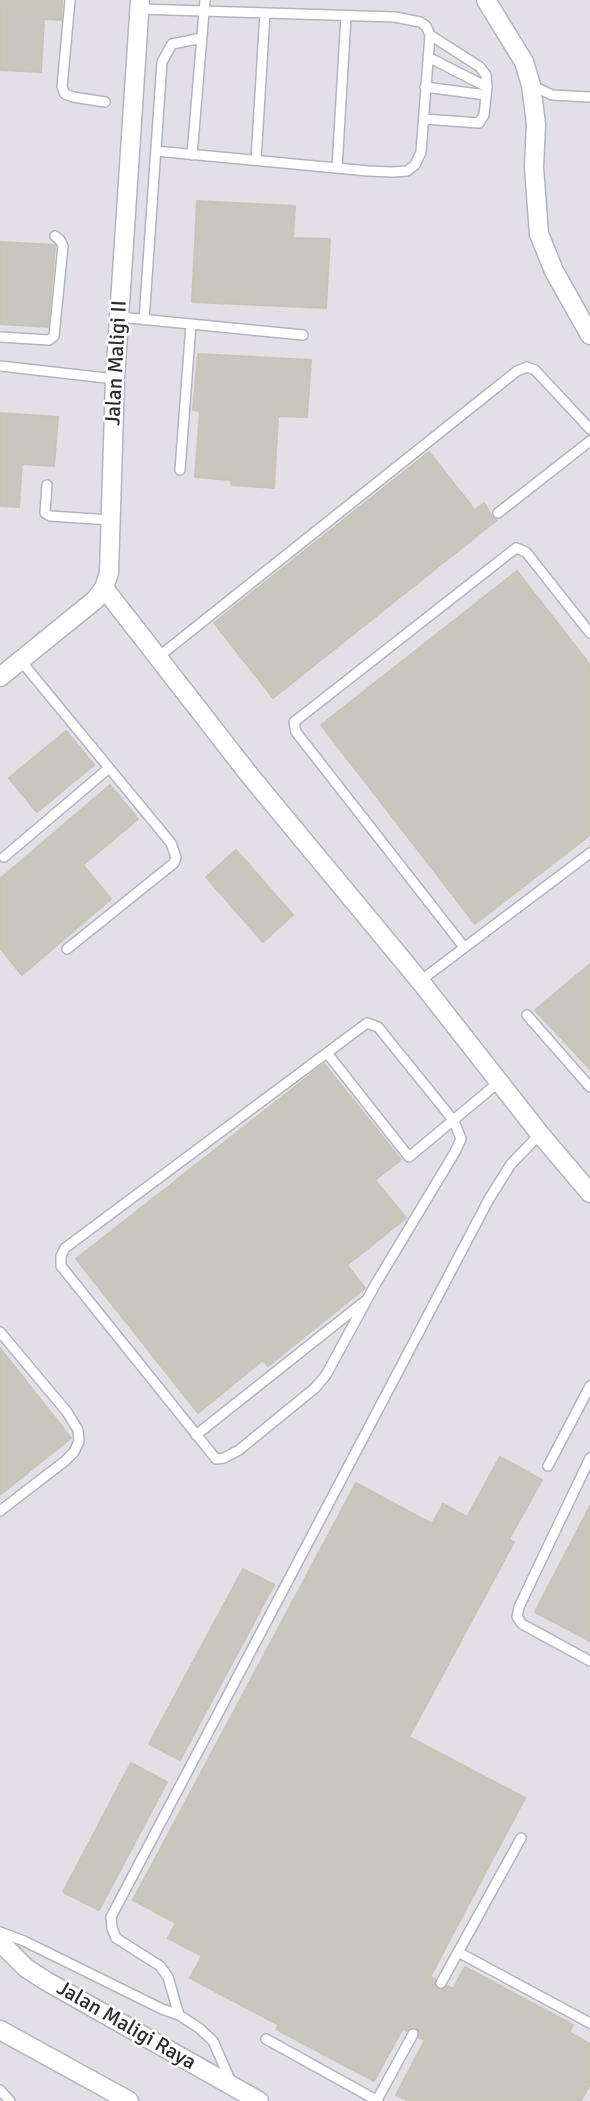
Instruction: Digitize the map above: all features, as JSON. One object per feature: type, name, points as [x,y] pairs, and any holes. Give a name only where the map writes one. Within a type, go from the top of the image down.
[{"type":"street","points":[[486,0],[524,62],[531,85],[536,124],[534,167],[539,234],[554,271],[590,335]]},
{"type":"street","name":"Jalan Maligi II","points":[[104,588],[109,573],[118,317],[139,5]]},
{"type":"street","points":[[0,677],[95,600],[104,588],[251,777],[420,981],[540,1134],[587,1182]]},
{"type":"street","name":"Jalan Maligi Raya","points":[[0,1942],[26,1968],[259,2101]]},
{"type":"street","points":[[0,2030],[129,2101]]},
{"type":"lane","points":[[70,0],[62,87],[65,94],[73,97],[105,102]]},
{"type":"lane","points":[[192,155],[205,0]]},
{"type":"lane","points":[[139,5],[204,12],[412,19],[426,26],[430,34],[480,67],[485,75],[484,115],[479,123],[424,119]]},
{"type":"lane","points":[[256,160],[265,13]]},
{"type":"lane","points":[[337,168],[346,16]]},
{"type":"lane","points":[[156,151],[393,173],[412,169],[421,152],[430,34]]},
{"type":"lane","points":[[144,320],[162,62],[172,44],[202,38]]},
{"type":"lane","points":[[428,57],[486,91]]},
{"type":"lane","points":[[531,85],[552,95],[590,97]]},
{"type":"lane","points":[[425,87],[486,91]]},
{"type":"lane","points":[[0,337],[49,341],[54,336],[63,246],[55,236]]},
{"type":"lane","points":[[118,317],[303,335]]},
{"type":"lane","points":[[180,470],[191,324]]},
{"type":"lane","points":[[0,366],[115,379]]},
{"type":"lane","points":[[157,658],[517,370],[527,367],[535,370],[590,429]]},
{"type":"lane","points":[[498,513],[590,441]]},
{"type":"lane","points":[[47,485],[45,513],[50,516],[111,520]]},
{"type":"lane","points":[[464,947],[296,732],[294,722],[516,548],[526,552],[590,632]]},
{"type":"lane","points":[[21,661],[171,843],[176,857],[174,863],[67,949]]},
{"type":"lane","points":[[4,857],[109,768]]},
{"type":"lane","points":[[420,981],[590,853]]},
{"type":"lane","points":[[527,1015],[590,1087]]},
{"type":"lane","points":[[367,1023],[376,1025],[454,1121],[461,1139],[367,1299],[336,1358],[315,1388],[239,1450],[220,1460],[214,1458],[61,1266],[61,1256],[65,1248],[327,1053],[367,1023]]},
{"type":"lane","points":[[327,1053],[409,1157],[499,1082]]},
{"type":"lane","points":[[178,2015],[169,1977],[160,1966],[116,1938],[111,1917],[489,1199],[511,1164],[540,1134]]},
{"type":"lane","points":[[196,1435],[367,1299]]},
{"type":"lane","points":[[0,1332],[67,1412],[78,1430],[79,1441],[74,1452],[65,1461],[0,1511]]},
{"type":"lane","points":[[548,1466],[590,1387]]},
{"type":"lane","points":[[590,1458],[519,1606],[517,1617],[522,1625],[590,1661]]},
{"type":"lane","points":[[441,1983],[521,1838]]},
{"type":"lane","points":[[0,1932],[178,2015],[213,2041],[233,2087]]},
{"type":"lane","points":[[458,1952],[590,2023]]},
{"type":"lane","points":[[266,2039],[378,2101],[413,2034]]},
{"type":"lane","points":[[0,2090],[10,2101]]},
{"type":"shaded area","points":[[0,0],[590,0],[590,2101],[0,2101]]},
{"type":"building","points":[[0,0],[62,0],[61,20],[44,19],[41,72],[0,70]]},
{"type":"building","points":[[197,201],[295,206],[293,238],[330,239],[326,308],[192,302]]},
{"type":"building","points":[[0,242],[55,245],[48,327],[0,324]]},
{"type":"building","points":[[198,354],[311,360],[307,417],[278,416],[274,488],[231,485],[231,480],[195,477],[200,411],[193,410]]},
{"type":"building","points":[[0,413],[58,417],[54,466],[22,464],[19,507],[0,506]]},
{"type":"building","points":[[429,452],[475,510],[484,503],[492,517],[497,520],[273,698],[214,623]]},
{"type":"building","points":[[517,571],[590,665],[590,835],[475,924],[321,725]]},
{"type":"building","points":[[66,731],[94,765],[37,812],[9,778]]},
{"type":"building","points":[[110,785],[138,819],[83,865],[111,899],[22,975],[0,948],[0,879]]},
{"type":"building","points":[[236,850],[293,915],[263,942],[206,877]]},
{"type":"building","points":[[590,964],[590,1069],[535,1010]]},
{"type":"building","points":[[324,1064],[401,1160],[375,1180],[406,1218],[347,1265],[365,1288],[268,1366],[263,1360],[198,1413],[76,1259]]},
{"type":"building","points":[[0,1348],[71,1438],[0,1495]]},
{"type":"building","points":[[500,1457],[542,1480],[509,1539],[514,1542],[409,1737],[525,1798],[430,1977],[435,1979],[438,1989],[447,1986],[453,1989],[465,1967],[573,2025],[569,2032],[590,2044],[590,2084],[581,2101],[408,2101],[396,2095],[425,2040],[419,2037],[417,2028],[412,2027],[407,2031],[403,2028],[374,2081],[276,2029],[279,2025],[190,1978],[202,1956],[168,1938],[176,1923],[133,1900],[356,1483],[432,1524],[443,1504],[467,1517]]},
{"type":"building","points":[[590,1506],[590,1641],[535,1612]]},
{"type":"building","points":[[243,1569],[274,1585],[180,1760],[149,1744]]},
{"type":"building","points":[[131,1763],[167,1782],[99,1910],[63,1892]]}]
